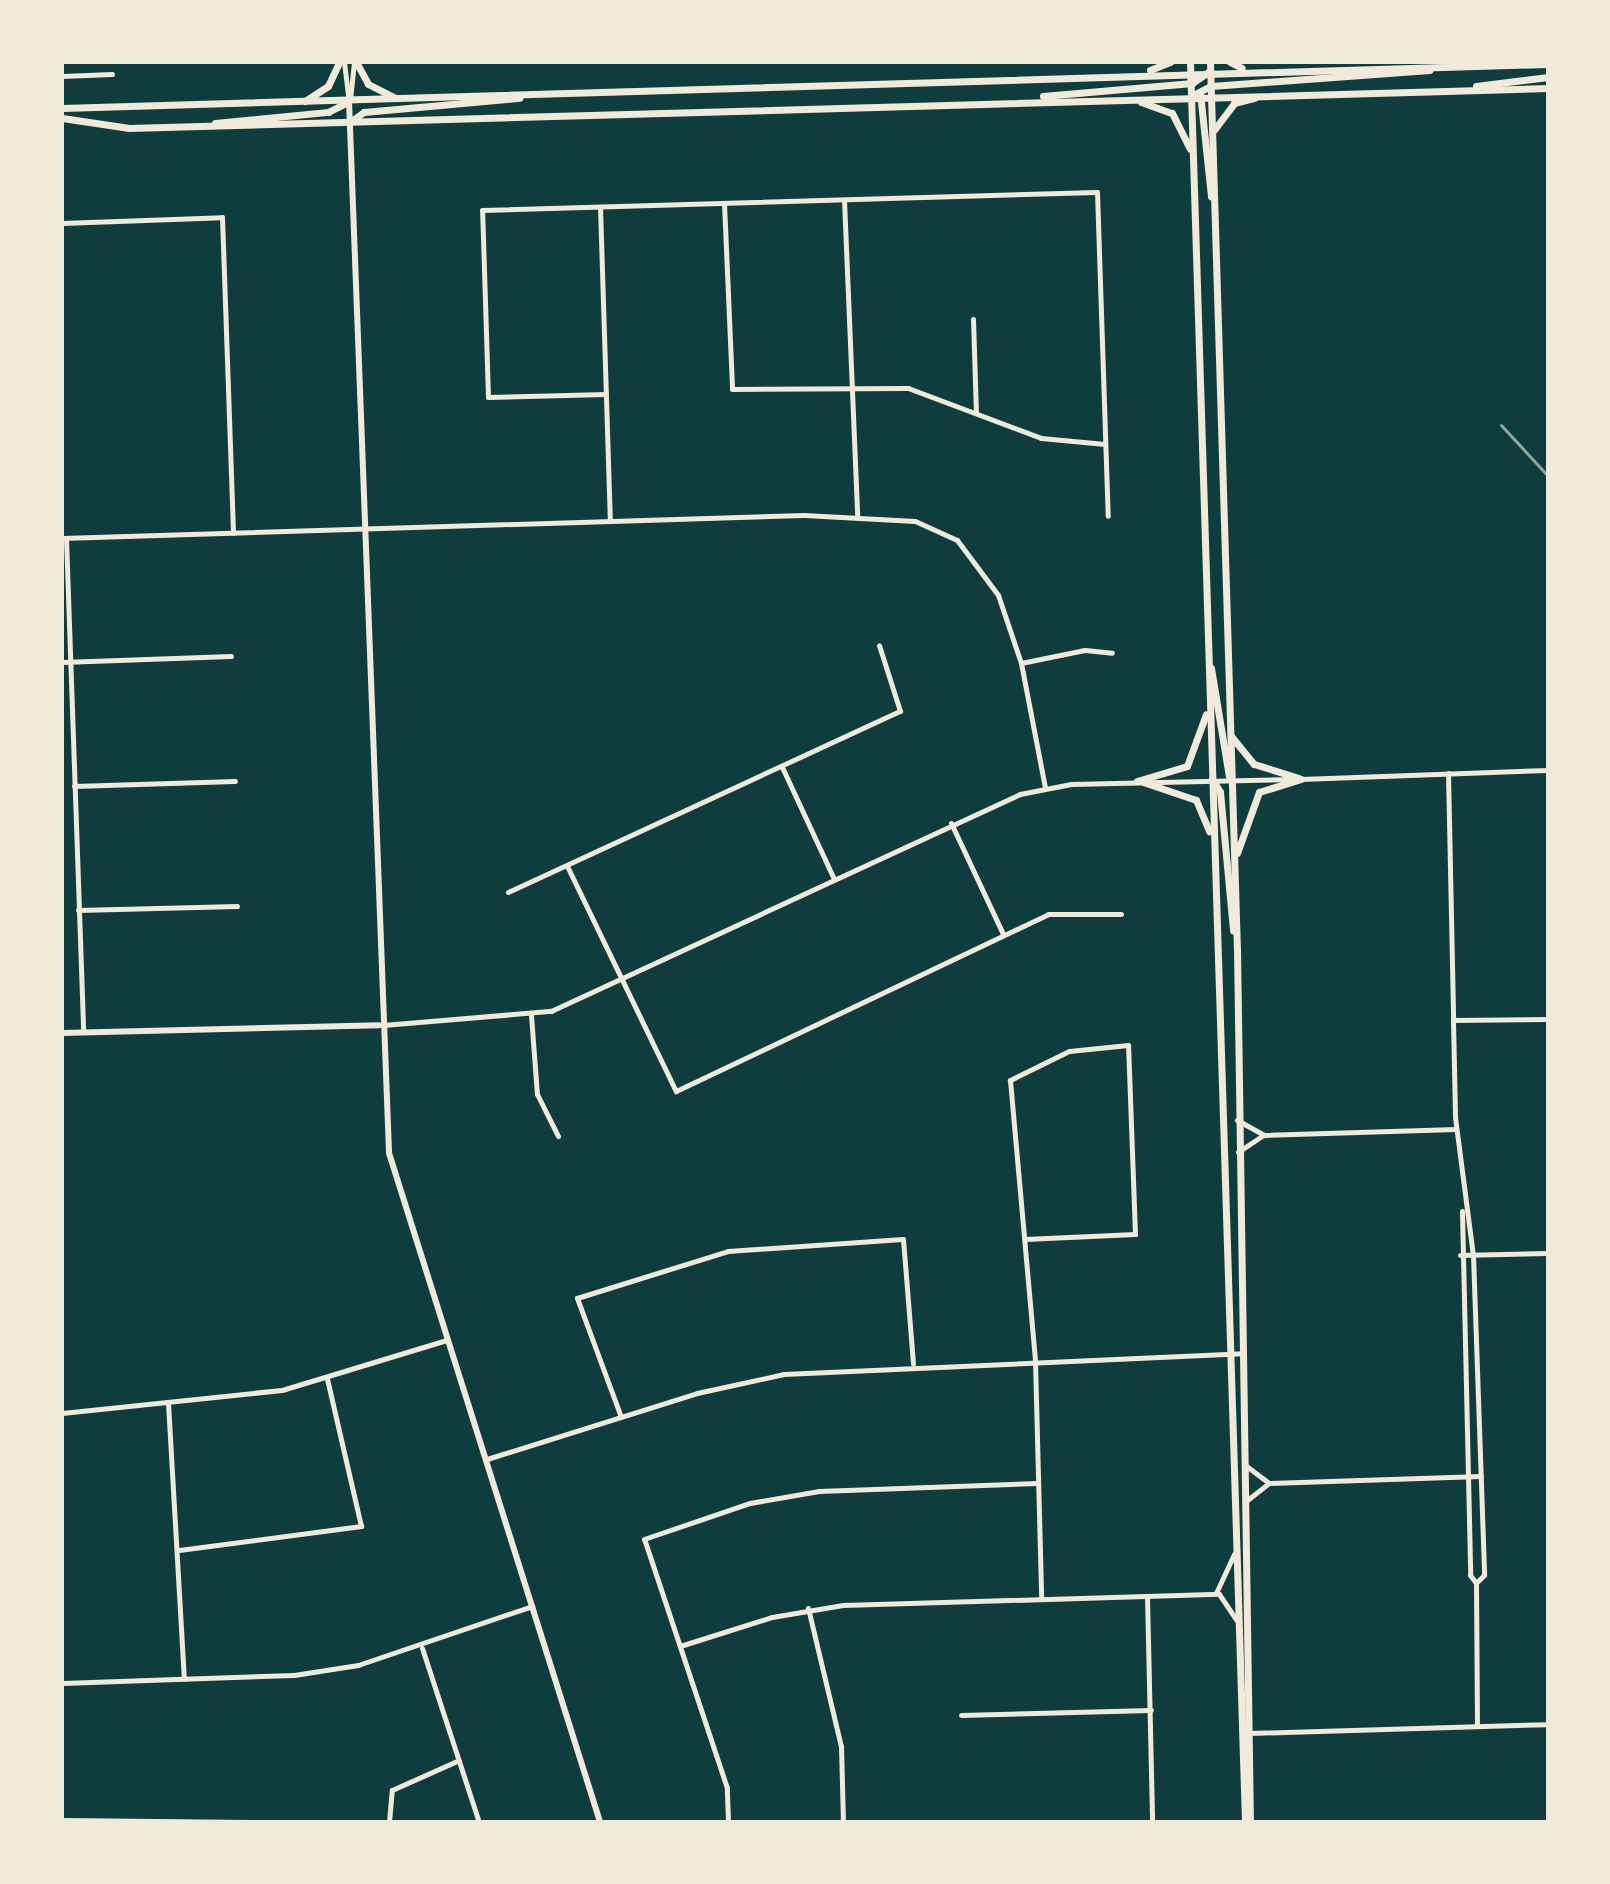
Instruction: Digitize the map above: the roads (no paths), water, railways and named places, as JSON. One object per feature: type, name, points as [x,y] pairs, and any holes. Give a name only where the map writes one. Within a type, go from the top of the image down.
[{"type":"main road","points":[[304,102],[328,86],[341,62]]},
{"type":"main road","points":[[355,62],[368,84],[397,99]]},
{"type":"main road","points":[[1141,73],[1170,62]]},
{"type":"main road","points":[[1190,62],[1191,73]]},
{"type":"main road","points":[[1230,62],[1248,70]]},
{"type":"main road","points":[[1111,99],[1248,70],[1548,64]]},
{"type":"main road","points":[[989,103],[1202,80],[1371,79],[1459,66]]},
{"type":"main road","points":[[62,108],[527,96],[1141,73],[1191,73],[1202,80],[1212,95],[1235,868],[1236,1120],[1253,1733],[1248,1822]]},
{"type":"main road","points":[[1430,91],[1548,77]]},
{"type":"main road","points":[[1202,80],[1194,161],[1204,626],[1231,1355],[1240,1733],[1248,1822]]},
{"type":"main road","points":[[1202,80],[1215,230]]},
{"type":"main road","points":[[1212,95],[1548,88]]},
{"type":"main road","points":[[1213,132],[1234,103],[1267,94]]},
{"type":"main road","points":[[350,122],[364,112],[476,107],[527,96]]},
{"type":"main road","points":[[62,118],[129,128],[202,127],[1111,99],[1159,103],[1172,113],[1194,161]]},
{"type":"main road","points":[[202,127],[328,112],[349,101]]},
{"type":"main road","points":[[1204,626],[1221,755],[1231,780]]},
{"type":"main road","points":[[1137,781],[1187,766],[1209,703]]},
{"type":"main road","points":[[1230,733],[1254,764],[1301,779]]},
{"type":"main road","points":[[1212,779],[1220,792],[1237,949]]},
{"type":"main road","points":[[1235,868],[1251,802],[1301,779]]},
{"type":"main road","points":[[1137,781],[1196,800],[1214,852]]},
{"type":"street","points":[[341,62],[350,122],[379,1025],[392,1171],[487,1459],[600,1822]]},
{"type":"street","points":[[349,101],[355,62]]},
{"type":"street","points":[[62,76],[112,74]]},
{"type":"street","points":[[606,394],[488,397],[482,210],[1097,192],[1108,516]]},
{"type":"street","points":[[844,200],[857,515]]},
{"type":"street","points":[[724,203],[732,389],[908,388],[1043,438],[1105,444]]},
{"type":"street","points":[[600,207],[610,521]]},
{"type":"street","points":[[62,223],[222,217],[233,533]]},
{"type":"street","points":[[973,319],[976,412]]},
{"type":"street","points":[[83,1032],[64,538],[857,515],[924,523],[968,550],[998,595],[1021,663],[1045,788]]},
{"type":"street","points":[[508,892],[568,868],[900,711],[879,645]]},
{"type":"street","points":[[1021,663],[1085,650],[1112,653]]},
{"type":"street","points":[[62,662],[231,656]]},
{"type":"street","points":[[782,767],[834,879]]},
{"type":"street","points":[[62,1033],[379,1025],[531,1015],[624,980],[951,823],[1045,788],[1137,781],[1548,770]]},
{"type":"street","points":[[1448,773],[1456,1129],[1462,1199],[1473,1255],[1481,1476],[1484,1575],[1476,1583]]},
{"type":"street","points":[[74,786],[235,781]]},
{"type":"street","points":[[951,823],[1003,934]]},
{"type":"street","points":[[568,868],[676,1091],[1003,934],[1061,910],[1121,914]]},
{"type":"street","points":[[78,910],[237,906]]},
{"type":"street","points":[[531,1015],[537,1094],[558,1136]]},
{"type":"street","points":[[1453,1020],[1548,1019]]},
{"type":"street","points":[[1025,1239],[1135,1234],[1128,1045],[1069,1051],[1010,1080],[1035,1361],[1041,1598]]},
{"type":"street","points":[[1236,1120],[1264,1135],[1456,1129]]},
{"type":"street","points":[[1237,1153],[1264,1135]]},
{"type":"street","points":[[1462,1199],[1460,1255],[1470,1575],[1476,1583],[1477,1726]]},
{"type":"street","points":[[621,1417],[577,1298],[728,1251],[903,1239],[913,1364]]},
{"type":"street","points":[[1460,1255],[1548,1253]]},
{"type":"street","points":[[62,1413],[168,1403],[327,1379],[447,1340]]},
{"type":"street","points":[[487,1459],[754,1379],[913,1364],[1243,1353]]},
{"type":"street","points":[[179,1550],[361,1526],[327,1379]]},
{"type":"street","points":[[168,1403],[179,1550],[184,1679]]},
{"type":"street","points":[[1245,1465],[1269,1483]]},
{"type":"street","points":[[1246,1501],[1269,1483],[1481,1476]]},
{"type":"street","points":[[728,1822],[727,1788],[644,1539],[797,1494],[1037,1483]]},
{"type":"street","points":[[1215,1594],[1229,1578],[1234,1554]]},
{"type":"street","points":[[680,1646],[808,1608],[1215,1594],[1230,1602],[1238,1622]]},
{"type":"street","points":[[1147,1596],[1152,1822]]},
{"type":"street","points":[[62,1683],[294,1675],[422,1648],[532,1606]]},
{"type":"street","points":[[808,1608],[841,1746],[843,1822]]},
{"type":"street","points":[[422,1648],[479,1822]]},
{"type":"street","points":[[961,1715],[1151,1710]]},
{"type":"street","points":[[1240,1733],[1548,1724]]},
{"type":"street","points":[[389,1822],[392,1790],[459,1760]]},
{"type":"street","points":[[62,1820],[251,1822]]},
{"type":"railway","points":[[1501,425],[1548,476]]}]
